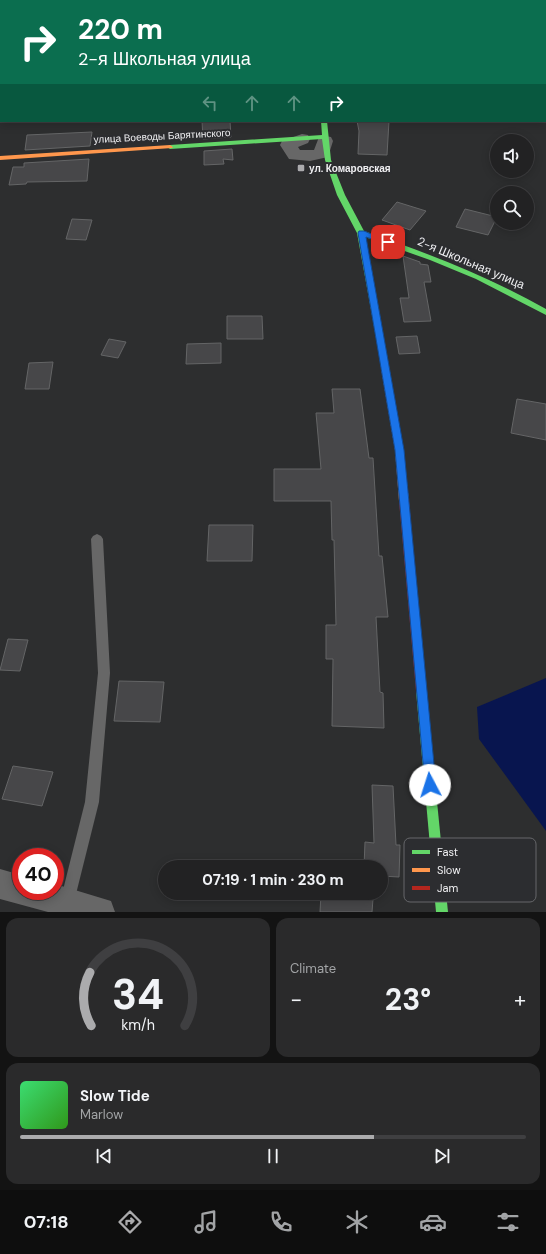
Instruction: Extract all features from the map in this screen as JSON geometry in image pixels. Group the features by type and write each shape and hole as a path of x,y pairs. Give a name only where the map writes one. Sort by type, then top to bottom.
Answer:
{"street":[{"path":"324,122 328,160 341,195 362,233 399,450 435,838"},
{"path":"302,139 288,145 295,155 310,156 322,153 325,139"},
{"name":"улица Воеводы Барятинского","path":"0,158 302,139"},
{"name":"2-я Школьная улица","path":"362,233 442,261 518,294 546,312"},
{"path":"0,884 12,887"},
{"path":"57,900 100,912"},
{"path":"441,902 442,912"}],"lane":[{"path":"67,903 92,802 104,673 98,540"}],"shaded area":[{"path":"546,678 546,831 479,739 477,707"}],"building":[{"path":"202,122 230,122 231,137 203,139"},
{"path":"357,122 389,122 387,155 358,154 359,131"},
{"path":"92,132 90,146 25,150 27,135"},
{"path":"232,149 233,160 223,159 224,164 204,165 204,151"},
{"path":"89,159 87,181 27,182 26,184 9,185 13,167 24,167 24,163"},
{"path":"397,202 426,211 410,230 382,220"},
{"path":"465,209 490,215 490,230 488,235 456,227"},
{"path":"72,219 92,220 86,240 66,239"},
{"path":"403,256 420,262 420,264 428,265 431,282 424,282 431,321 404,322 400,298 409,298"},
{"path":"227,316 262,316 263,339 227,339"},
{"path":"417,336 420,353 399,354 396,337"},
{"path":"109,339 126,342 118,358 101,355"},
{"path":"221,343 221,363 186,364 187,344"},
{"path":"53,362 49,389 25,389 29,363"},
{"path":"332,389 360,389 369,458 373,458 379,556 382,556 388,617 376,617 380,692 383,693 384,728 332,726 333,659 326,659 326,625 336,625 334,540 332,540 331,501 274,501 274,469 321,469 316,413 334,413"},
{"path":"517,399 546,404 546,440 511,433"},
{"path":"209,525 253,525 252,561 207,561"},
{"path":"8,639 28,640 20,671 0,670"},
{"path":"119,681 164,682 160,722 114,721"},
{"path":"13,766 53,772 42,806 2,799"},
{"path":"372,785 393,786 396,845 400,845 399,877 388,876 388,860 364,860 365,842 374,843"},
{"path":"321,900 373,900 372,912 320,912"}],"traffic: fast":[{"path":"324,122 328,160 341,195 361,233 385,368"},
{"path":"170,147 325,137"},
{"path":"361,233 432,258 479,277 524,299 546,312"},
{"path":"421,691 435,838"},
{"path":"441,902 442,912"}],"traffic: slow":[{"path":"0,158 170,147"},
{"path":"385,368 399,450 404,501"}],"traffic: jam":[{"path":"404,501 421,691"}],"place":[{"name":"ул. Комаровская","path":"301,168"}],"route":[{"path":"388,242 362,233 399,450 430,785"}]}
